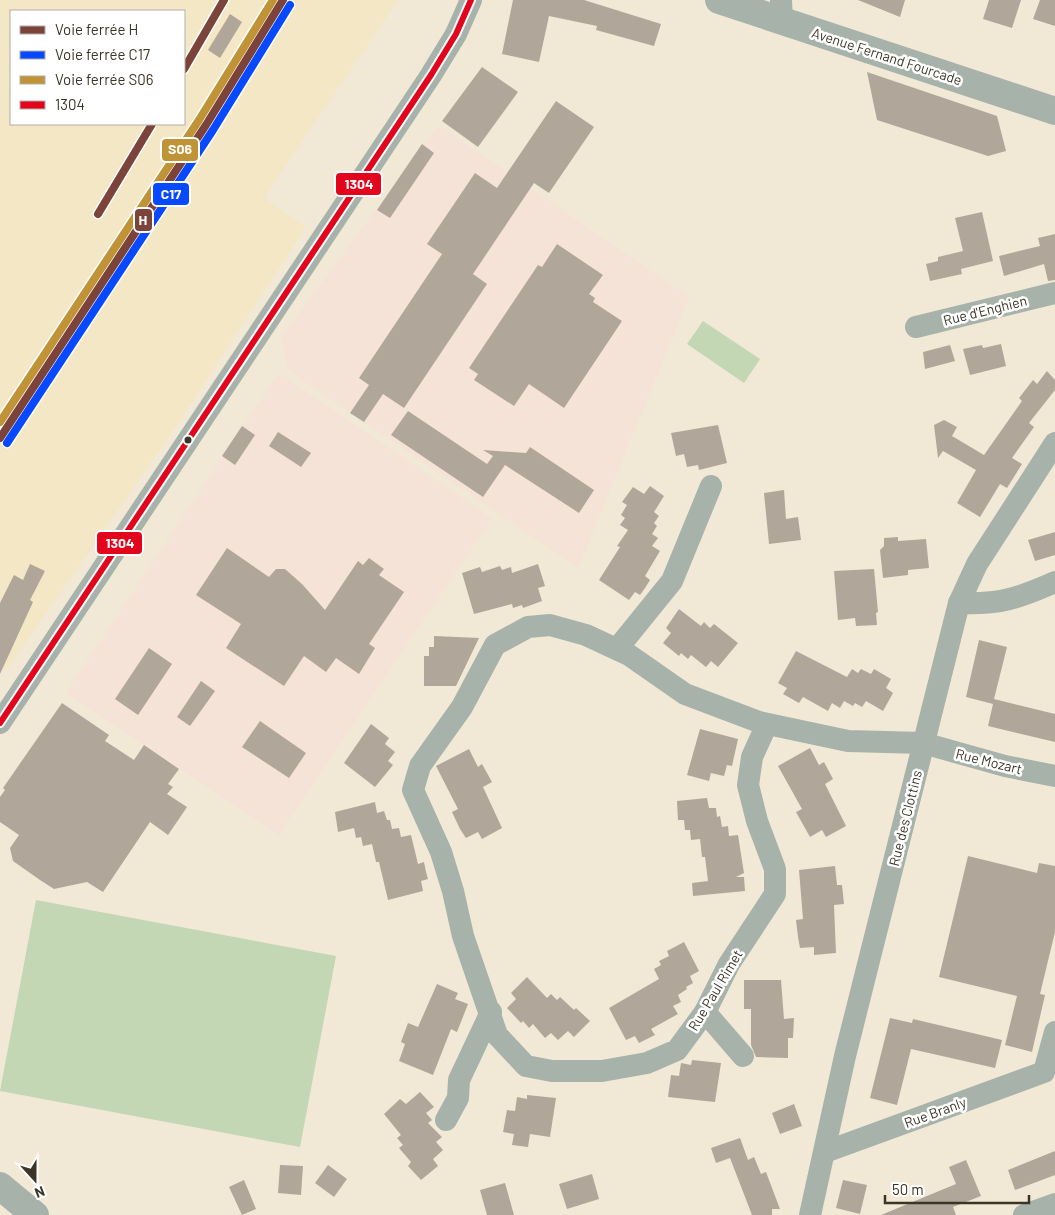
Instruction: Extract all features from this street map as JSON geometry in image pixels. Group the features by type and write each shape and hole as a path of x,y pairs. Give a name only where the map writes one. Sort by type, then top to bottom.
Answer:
{"street":[{"path":"0,723 431,75 456,34 471,0"},
{"name":"Avenue Fernand Fourcade","path":"719,0 781,11 1055,111"},
{"name":"Rue d'Enghien","path":"916,327 1055,293"},
{"name":"Rue des Clottins","path":"810,1215 846,1056 958,603 977,564 1055,443"},
{"path":"617,649 672,581 711,486"},
{"path":"958,603 986,605 998,603 1023,596 1055,582"},
{"name":"Rue Paul Rimet","path":"767,724 752,757 748,785 757,821 775,868 775,894 729,964 705,1012 677,1050 647,1063 602,1071 552,1071 526,1066 497,1034 464,936 441,852 413,790 420,766 462,707 495,645 528,628 550,625 586,635 629,655 685,694 767,724 848,740 923,744"},
{"name":"Rue Mozart","path":"923,744 1005,766 1055,776"},
{"path":"446,1120 458,1098 459,1080 491,1012"},
{"path":"705,1012 743,1056"},
{"name":"Rue Branly","path":"825,1152 1044,1072 1055,1032"},
{"path":"0,1186 35,1215"},
{"path":"1024,1215 1055,1204"}],"shaded area":[{"path":"0,0 398,0 264,198 306,227 177,425 6,671 0,669"},
{"path":"439,125 689,297 578,568 288,370 281,337"},
{"path":"279,373 492,518 279,835 66,693"}],"green space":[{"path":"703,321 760,359 744,383 687,344"},
{"path":"36,900 336,956 300,1147 0,1091"}],"building":[{"path":"513,0 584,0 661,24 654,46 596,30 597,26 549,16 539,62 502,54"},
{"path":"858,0 905,0 900,17"},
{"path":"989,0 1021,0 1012,28 983,19"},
{"path":"1040,0 1055,0 1055,26 1033,19"},
{"path":"230,14 242,22 220,58 208,50"},
{"path":"482,67 518,92 478,147 442,121"},
{"path":"867,72 997,116 1006,151 988,156 877,120"},
{"path":"556,101 594,127 549,193 534,183 473,274 487,284 404,408 383,394 364,422 350,413 369,385 359,378 442,254 427,244 475,173 497,188"},
{"path":"422,144 434,153 390,218 377,210"},
{"path":"982,212 993,261 961,269 962,274 930,281 926,264 938,261 938,257 963,251 955,218"},
{"path":"1055,234 1055,280 1048,281 1044,264 1004,276 999,256 1040,246 1038,238"},
{"path":"557,244 603,275 589,294 595,298 593,302 622,321 564,408 529,384 514,406 474,380 478,374 469,368 538,265 542,267"},
{"path":"1001,344 1006,366 970,375 963,349 982,345 983,348"},
{"path":"950,345 955,361 925,369 923,352"},
{"path":"1047,371 1055,380 1055,390 1029,423 1034,427 1012,458 1022,464 1007,488 1000,484 980,517 957,503 976,470 943,451 938,458 934,425 944,420 957,427 952,436 984,455 1022,401 1019,398 1033,380 1037,384"},
{"path":"408,411 487,464 493,456 483,450 526,453 530,447 594,490 579,513 505,465 483,497 391,435"},
{"path":"718,425 727,463 699,470 698,465 687,467 684,454 676,456 671,433"},
{"path":"242,426 255,435 235,465 222,456"},
{"path":"278,432 311,453 301,467 269,446"},
{"path":"650,486 664,496 654,512 659,516 654,523 657,526 652,534 658,538 652,546 660,551 645,576 650,580 645,588 640,595 635,592 629,600 599,580 620,547 617,546 628,530 620,525 625,518 621,515 627,505 622,502 633,487 644,494"},
{"path":"784,490 786,519 798,517 801,540 769,544 764,493"},
{"path":"1055,532 1055,555 1035,561 1028,540"},
{"path":"898,537 898,541 926,539 929,568 908,570 908,575 883,578 880,550 884,546 884,538"},
{"path":"227,548 269,577 276,569 285,569 302,584 325,610 358,561 363,565 369,558 384,569 379,575 404,592 369,644 375,648 359,674 336,658 326,672 304,656 284,686 226,648 241,624 196,595"},
{"path":"30,564 45,571 30,600 33,602 0,674 0,603 14,575 23,580"},
{"path":"538,564 545,586 538,588 542,601 523,608 522,605 513,608 512,604 474,614 462,573 480,567 482,572 500,566 502,570 511,567 512,573"},
{"path":"874,569 878,612 876,613 877,625 856,626 855,618 838,620 834,571"},
{"path":"679,609 701,626 704,622 710,628 714,624 738,643 718,667 711,661 706,667 691,655 688,659 681,653 679,656 663,643 671,633 666,628"},
{"path":"434,636 479,638 456,686 424,686 424,656 429,656 429,647 434,647"},
{"path":"979,640 1007,647 994,699 1055,714 1055,742 988,726 993,704 966,697"},
{"path":"149,648 172,664 138,715 115,699"},
{"path":"796,651 847,677 852,669 858,673 861,669 871,674 874,669 891,679 886,688 893,693 883,711 866,701 862,707 855,703 853,706 844,701 840,708 832,703 828,711 803,697 799,703 783,694 787,688 778,683"},
{"path":"201,681 215,691 190,726 177,717"},
{"path":"62,703 109,735 105,741 134,760 144,745 179,769 168,784 173,787 167,794 187,807 168,835 150,822 103,892 87,882 54,889 40,880 13,861 10,848 19,835 0,822 0,797 5,790 3,788"},
{"path":"260,721 306,753 289,778 242,747"},
{"path":"371,724 389,738 385,744 395,752 388,761 393,765 375,787 344,763"},
{"path":"700,729 738,739 732,766 727,765 724,776 711,773 709,781 687,775"},
{"path":"810,748 819,765 824,762 833,779 825,784 846,826 826,837 822,830 810,837 796,812 802,809 778,766"},
{"path":"469,749 478,767 482,764 492,782 483,787 502,828 482,839 478,832 466,838 460,829 452,812 458,809 436,766"},
{"path":"707,798 709,808 716,808 717,817 720,816 722,827 728,826 729,836 738,835 744,873 736,877 744,877 745,891 693,896 692,883 708,881 705,857 702,857 700,839 691,840 690,830 685,830 684,820 678,820 677,801"},
{"path":"375,802 377,813 384,811 387,820 390,820 392,829 399,828 401,837 411,835 418,864 424,862 428,879 421,881 423,891 388,900 379,862 376,862 372,844 363,846 361,837 356,838 354,828 338,832 335,812"},
{"path":"968,856 1037,873 1039,863 1055,866 1055,932 1040,994 1045,995 1032,1052 1005,1045 1017,996 939,977"},
{"path":"835,866 837,885 842,885 844,904 834,905 836,953 814,955 814,947 800,948 798,937 796,920 803,919 799,870"},
{"path":"684,942 699,971 690,976 693,983 678,995 681,1002 673,1006 678,1014 651,1029 655,1035 639,1043 635,1036 626,1040 609,1008 659,979 654,969 661,965 659,961 669,956 667,951"},
{"path":"527,977 547,998 551,994 557,1000 560,997 590,1021 574,1037 568,1031 558,1040 551,1033 545,1038 533,1024 529,1028 523,1021 521,1023 507,1008 516,999 511,993"},
{"path":"744,980 781,980 784,1019 794,1018 793,1038 788,1038 788,1058 756,1057 751,1045 751,1009 744,1009"},
{"path":"437,984 458,993 455,999 468,1004 457,1032 451,1029 433,1075 399,1061 405,1044 401,1042 408,1023 418,1027"},
{"path":"890,1018 912,1023 913,1019 1002,1040 995,1068 911,1049 897,1105 870,1098"},
{"path":"692,1060 721,1063 715,1102 668,1097 671,1075 679,1076 681,1063 691,1065"},
{"path":"420,1092 434,1107 426,1113 432,1120 428,1123 442,1137 436,1142 443,1150 433,1159 438,1166 421,1180 408,1166 411,1162 399,1148 403,1145 397,1138 401,1135 384,1114 400,1099 406,1104"},
{"path":"527,1095 556,1098 550,1137 530,1134 528,1147 512,1145 514,1134 503,1132 507,1110 515,1111 517,1097 527,1099"},
{"path":"794,1104 802,1126 780,1134 772,1113"},
{"path":"740,1138 748,1160 754,1157 761,1174 766,1172 780,1209 772,1209 772,1215 752,1215 730,1158 716,1163 711,1148"},
{"path":"1055,1151 1055,1175 1015,1190 1008,1170"},
{"path":"966,1160 981,1196 953,1207 956,1215 881,1215 956,1184 949,1167"},
{"path":"280,1165 303,1166 301,1195 278,1193"},
{"path":"328,1165 347,1179 334,1197 315,1183"},
{"path":"592,1174 599,1199 567,1209 559,1184"},
{"path":"244,1180 256,1209 242,1215 229,1187"},
{"path":"843,1180 867,1185 860,1214 836,1208"},
{"path":"505,1183 514,1215 487,1215 480,1190"}],"rail line":[{"name":"H","path":"185,67 224,0"},
{"name":"S06","path":"0,422 199,120 273,0"},
{"name":"H","path":"0,438 206,125 283,0"},
{"name":"C17","path":"7,443 213,130 290,5"},
{"name":"H","path":"98,214 151,125"}],"transit line":[{"name":"1304","path":"0,723 431,75 456,34 471,0"}]}
